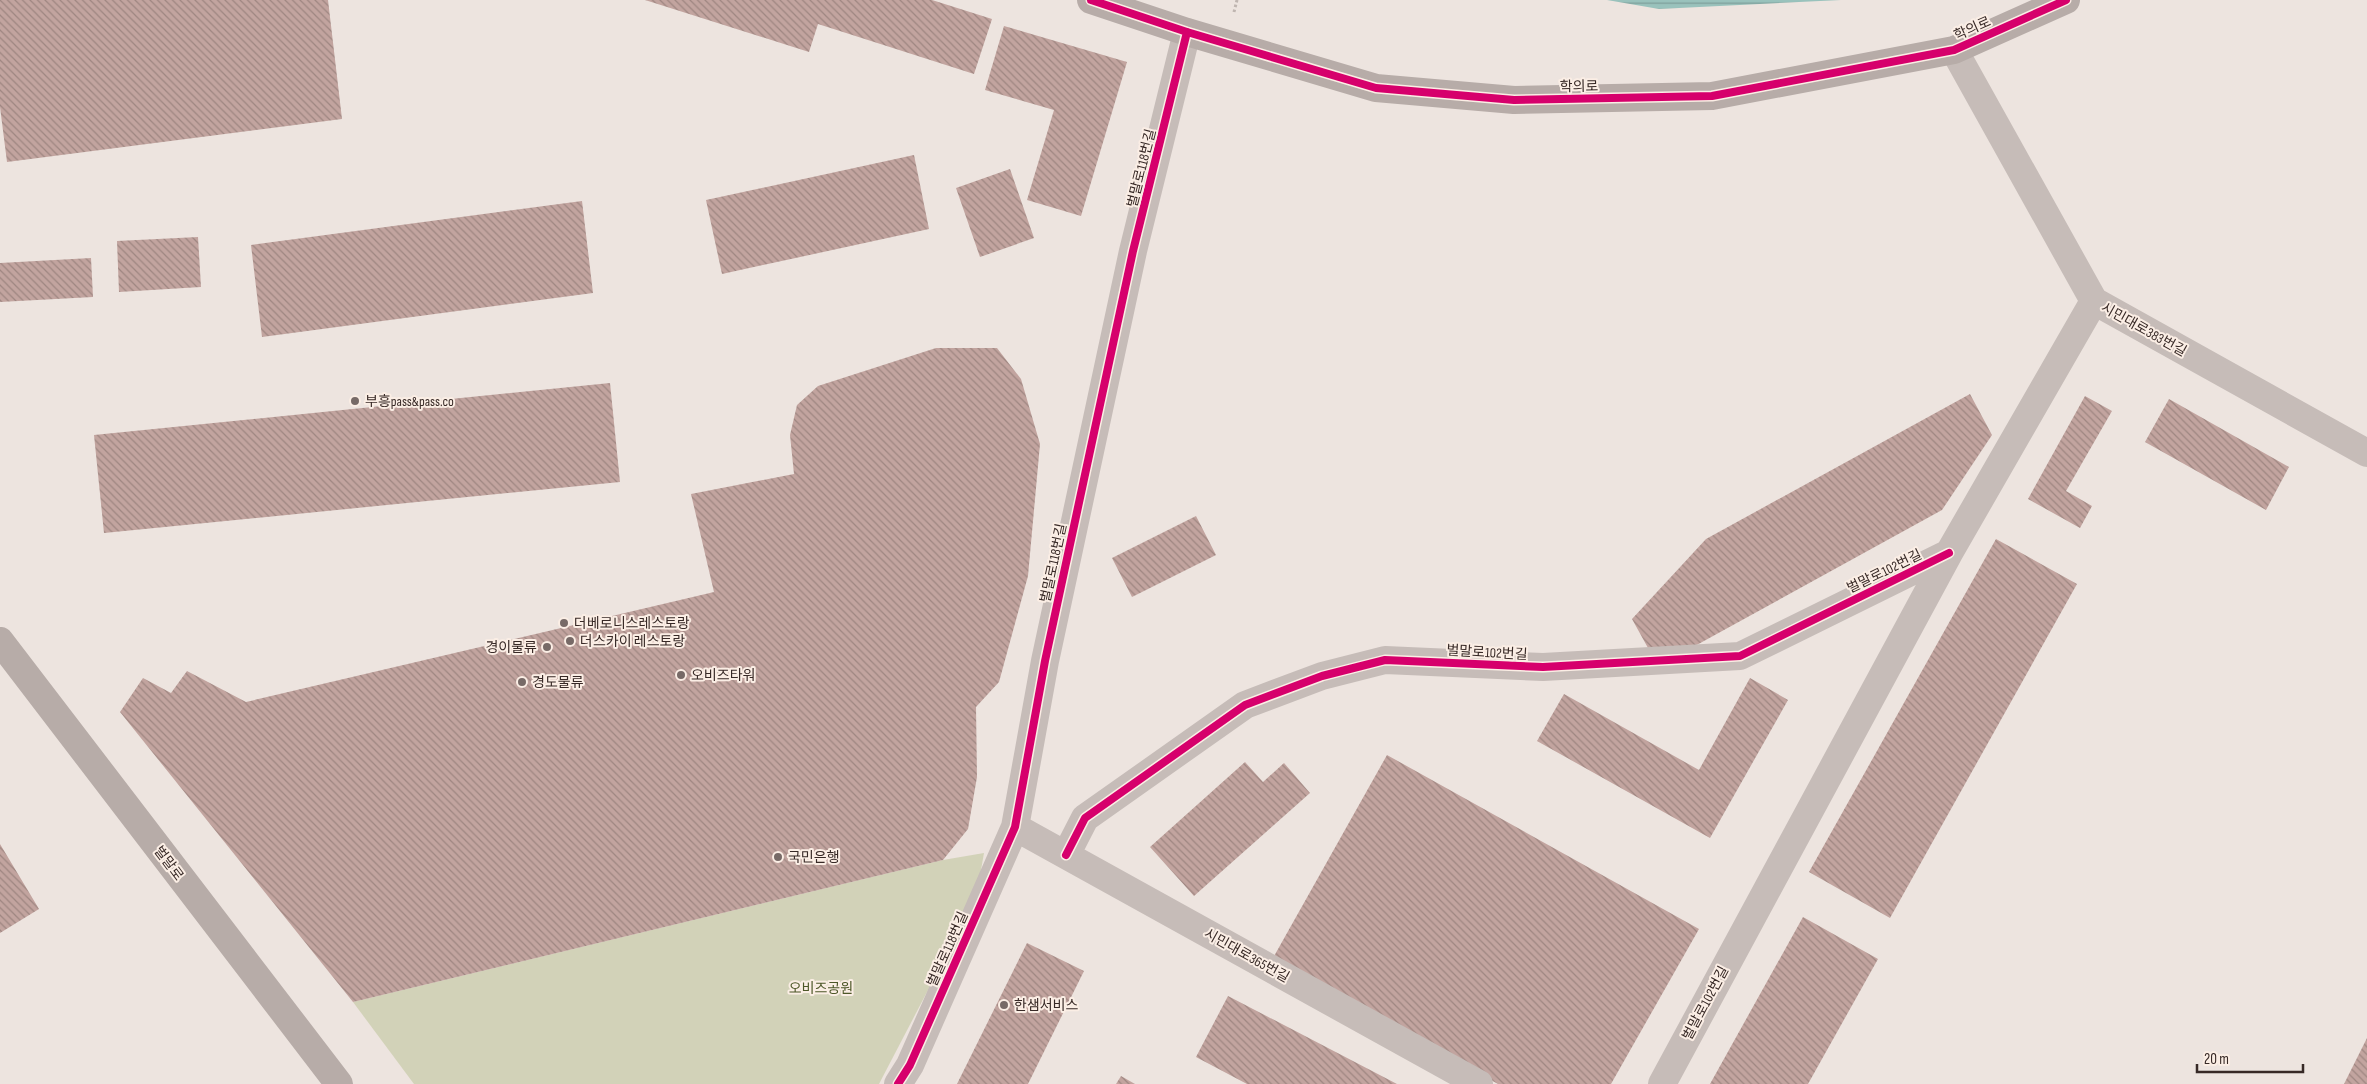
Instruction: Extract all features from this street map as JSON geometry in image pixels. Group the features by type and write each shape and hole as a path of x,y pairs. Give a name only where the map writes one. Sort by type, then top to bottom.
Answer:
{"street":[{"name":"학의로","path":"1090,0 1187,32 1376,88 1514,100 1712,96 1954,50 2066,0"},
{"name":"벌말로118번길","path":"898,1084 910,1065 1015,827 1045,661 1133,251 1187,32"},
{"name":"시민대로383번길","path":"1954,50 2094,301 2367,453"},
{"name":"벌말로102번길","path":"1662,1084 1949,553 2094,301"},
{"name":"벌말로102번길","path":"1066,855 1085,818 1245,705 1322,676 1386,660 1543,667 1740,656 1949,553"},
{"name":"벌말로","path":"0,641 339,1084"},
{"name":"시민대로365번길","path":"1015,827 1479,1084"}],"green space":[{"name":"오비즈공원","path":"984,853 976,898 879,1084 414,1084 353,1002 943,860"}],"water":[{"path":"1607,0 1841,0 1659,9"}],"building":[{"path":"0,0 328,0 342,119 7,162 0,107"},
{"path":"645,0 932,0 992,19 974,74 818,24 809,52"},
{"path":"1004,26 1127,62 1081,216 1027,200 1054,110 985,90"},
{"path":"914,155 929,229 722,274 706,200"},
{"path":"1010,169 1034,238 980,257 956,188"},
{"path":"582,201 593,293 262,337 251,245"},
{"path":"198,237 201,287 119,292 117,241"},
{"path":"91,258 93,297 0,302 0,263"},
{"name":"오비즈타워","path":"936,348 997,348 1021,379 1040,444 1028,576 999,682 976,707 977,777 968,829 943,860 353,1002 120,712 143,678 171,693 187,671 246,702 714,592 691,494 794,474 790,435 797,405 818,386"},
{"path":"610,383 620,482 104,533 94,435"},
{"path":"1970,394 1992,435 1942,510 1673,658 1653,657 1632,619 1706,539"},
{"path":"2085,396 2112,411 2066,491 2092,506 2080,528 2028,499"},
{"path":"2169,399 2289,467 2266,510 2145,442"},
{"path":"1196,516 1216,555 1132,597 1112,558"},
{"path":"1996,539 2077,584 1890,918 1809,872"},
{"path":"1750,678 1788,700 1710,838 1537,741 1564,694 1699,770"},
{"path":"1387,755 1699,929 1611,1084 1498,1084 1273,958"},
{"path":"1245,762 1263,782 1284,763 1310,793 1194,896 1150,847"},
{"path":"0,844 39,909 0,933"},
{"path":"1803,917 1878,959 1808,1084 1710,1084"},
{"path":"1027,943 1084,971 1028,1084 957,1084"},
{"path":"1228,996 1397,1084 1247,1084 1196,1057"},
{"path":"2367,1038 2367,1084 2344,1084"},
{"path":"1121,1076 1135,1084 1116,1084"}],"cycle path":[{"path":"1091,0 1187,32 1376,88 1514,100 1712,96 1954,50 2066,0"},
{"path":"898,1084 910,1065 1015,827 1045,661 1133,251 1187,32"},
{"path":"1066,855 1085,818 1245,705 1322,676 1385,660 1543,667 1740,656 1949,553"}],"place":[{"name":"부흥pass&pass.co","path":"355,401"},
{"name":"더베로니스레스토랑","path":"564,623"},
{"name":"더스카이 레스토랑","path":"570,641"},
{"name":"경이물류","path":"547,647"},
{"name":"오비즈타워","path":"681,675"},
{"name":"경도물류","path":"522,682"},
{"name":"국민은행","path":"778,857"},
{"name":"한샘서비스","path":"1004,1005"}]}
